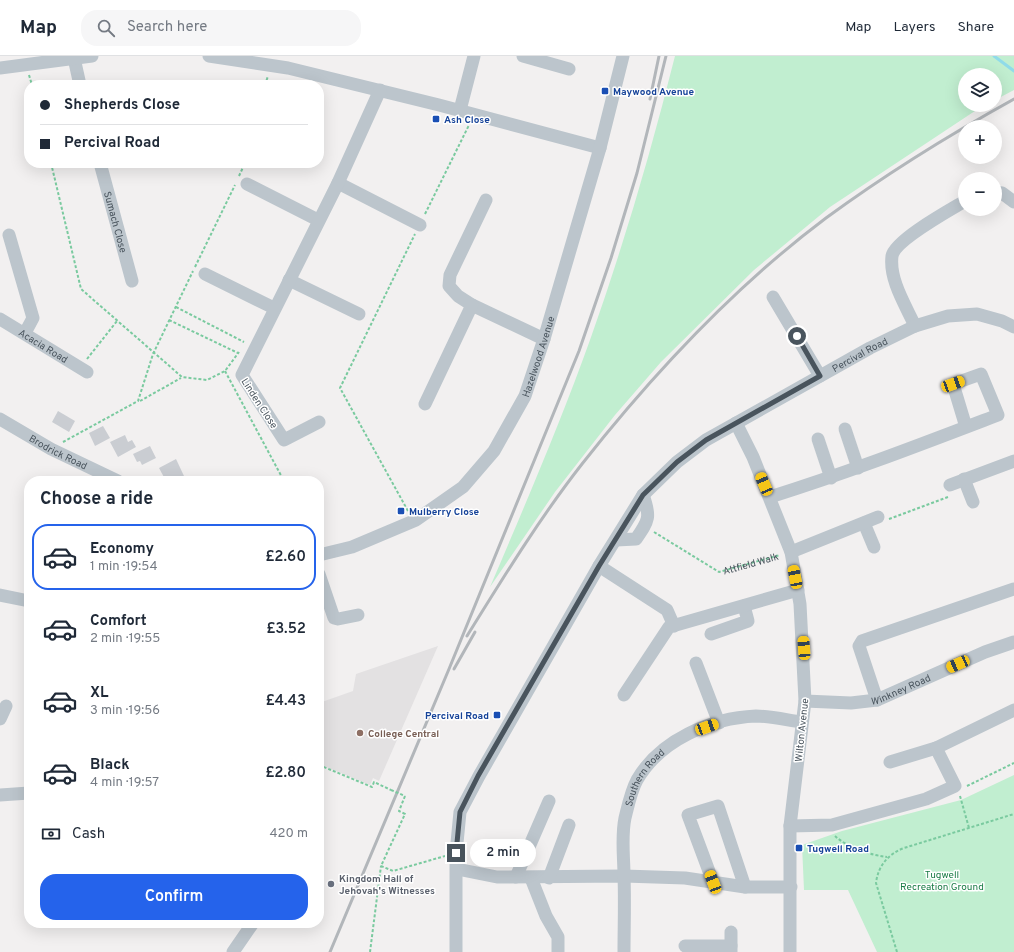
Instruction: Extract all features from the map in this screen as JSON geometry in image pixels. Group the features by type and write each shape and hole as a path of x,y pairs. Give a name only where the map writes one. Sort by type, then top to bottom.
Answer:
{"street":[{"path":"0,68 92,56"},
{"path":"209,56 288,62 380,90 600,148"},
{"path":"460,110 474,56"},
{"path":"523,56 570,69"},
{"name":"Hazelwood Avenue","path":"324,554 352,547 413,521 463,487 494,451 525,396 544,339 616,91 623,56"},
{"path":"74,58 79,80"},
{"name":"Linden Close","path":"319,422 284,440 242,375 318,220 338,183 380,90"},
{"name":"Sumach Close","path":"101,168 132,281"},
{"path":"240,182 318,220"},
{"path":"338,183 420,224"},
{"path":"1002,192 1014,202"},
{"path":"486,200 450,275 449,286 458,296 472,305 544,339"},
{"path":"915,326 896,283 892,267 892,255 900,243 958,206"},
{"path":"10,235 33,318 25,334"},
{"path":"205,274 274,308"},
{"path":"289,280 359,314"},
{"path":"773,297 820,376"},
{"path":"425,404 472,305"},
{"name":"Percival Road","path":"456,952 456,853 460,812 478,776 599,566 643,495 677,462 706,440 870,348 915,326 948,316 977,314 1002,321 1014,327"},
{"name":"Acacia Road","path":"0,319 84,370"},
{"name":"Brodrick Road","path":"0,419 51,449 108,476"},
{"name":"Wilton Avenue","path":"736,424 770,497 790,552 798,590 804,648 805,701 801,722 790,826 790,952"},
{"path":"770,497 831,478 966,427"},
{"path":"845,429 858,468"},
{"path":"818,439 831,478"},
{"path":"950,485 1014,461"},
{"path":"964,480 973,502"},
{"path":"616,540 636,539 644,526 649,513 643,495"},
{"name":"Attfield Walk","path":"790,552 878,517"},
{"path":"864,523 874,547"},
{"path":"599,566 667,610 674,626"},
{"path":"324,589 334,618 338,619 358,615"},
{"path":"877,700 859,646 862,641 1014,589"},
{"path":"624,695 669,627 798,590"},
{"path":"0,595 24,600"},
{"path":"711,634 748,621 744,606"},
{"name":"Winkney Road","path":"805,701 851,703 877,700 985,652 1014,642"},
{"path":"696,663 719,723"},
{"path":"0,719 6,706"},
{"path":"890,762 936,748 1014,710"},
{"name":"Southern Road","path":"624,952 623,842 625,819 636,781 653,758 695,731 737,718 758,716 801,722"},
{"path":"790,826 832,824 926,799 956,788 936,748"},
{"path":"0,795 24,793"},
{"path":"516,877 548,801"},
{"path":"713,882 688,815 718,806 746,888"},
{"path":"549,878 569,825"},
{"path":"457,869 497,877 549,878 624,876 685,878 746,888 791,887"},
{"path":"531,878 546,916 558,937 558,952"},
{"path":"233,952 250,928"},
{"path":"686,946 731,949 731,932"}],"path":[{"path":"413,521 340,388 475,114"},
{"path":"52,168 81,288 153,354 182,377 207,380 224,371 239,354 244,342 176,307"},
{"path":"138,401 153,354 240,182 244,168"},
{"path":"169,320 239,354"},
{"path":"84,370 116,321"},
{"path":"224,371 281,476"},
{"path":"51,449 182,377"},
{"path":"878,517 886,520 952,496 950,485"},
{"name":"Attfield Walk","path":"644,526 719,572 790,552"},
{"path":"969,828 956,788 976,783 1014,763"},
{"path":"324,767 372,788 374,782 405,796 399,812 404,814 381,866 370,952"},
{"path":"832,824 835,837 842,842 876,856 887,857 904,848 1014,814"},
{"path":"381,866 392,870 456,853"},
{"path":"887,857 877,876 876,882 897,952"}],"shaded area":[{"name":"College Central","path":"438,646 379,781 373,778 370,785 324,766 324,701 353,691 356,674"}],"green space":[{"path":"675,56 1014,56 1014,90 1002,96 1002,68 958,68 958,112 973,112 961,120 958,120 958,122 830,207 754,270 661,362 615,415 555,492 490,587 579,371 614,270 656,128"},
{"name":"Tugwell Recreation Ground","path":"1014,775 1014,952 877,952 848,890 804,890 802,845 842,831 961,800"}],"building":[{"path":"58,411 75,421 69,432 52,422"},
{"path":"103,426 110,438 95,446 89,433"},
{"path":"125,435 128,442 132,440 136,447 118,457 110,442"},
{"path":"150,446 156,458 142,465 140,461 137,462 133,454"},
{"path":"176,459 184,476 163,476 159,468"}],"waterway":[{"path":"994,56 1014,71"}],"railway":[{"path":"650,99 659,56"},
{"path":"330,952 449,669 579,351 611,258 637,173 666,56"},
{"path":"467,636 536,527 582,464 637,397 727,302 759,273 826,218 918,156 1014,99"},
{"path":"454,669 475,632"}],"place":[{"name":"Maywood Avenue","path":"605,91"},
{"name":"Ash Close","path":"436,119"},
{"name":"Mulberry Close","path":"401,511"},
{"name":"Percival Road","path":"497,715"},
{"name":"College Central","path":"360,733"},
{"name":"Tugwell Road","path":"799,848"},
{"name":"Kingdom Hall of Jehovah's Witnesses","path":"331,884"}],"route":[{"path":"456,853 460,812 478,776 599,566 643,495 677,462 706,440 820,376 797,336"}]}
